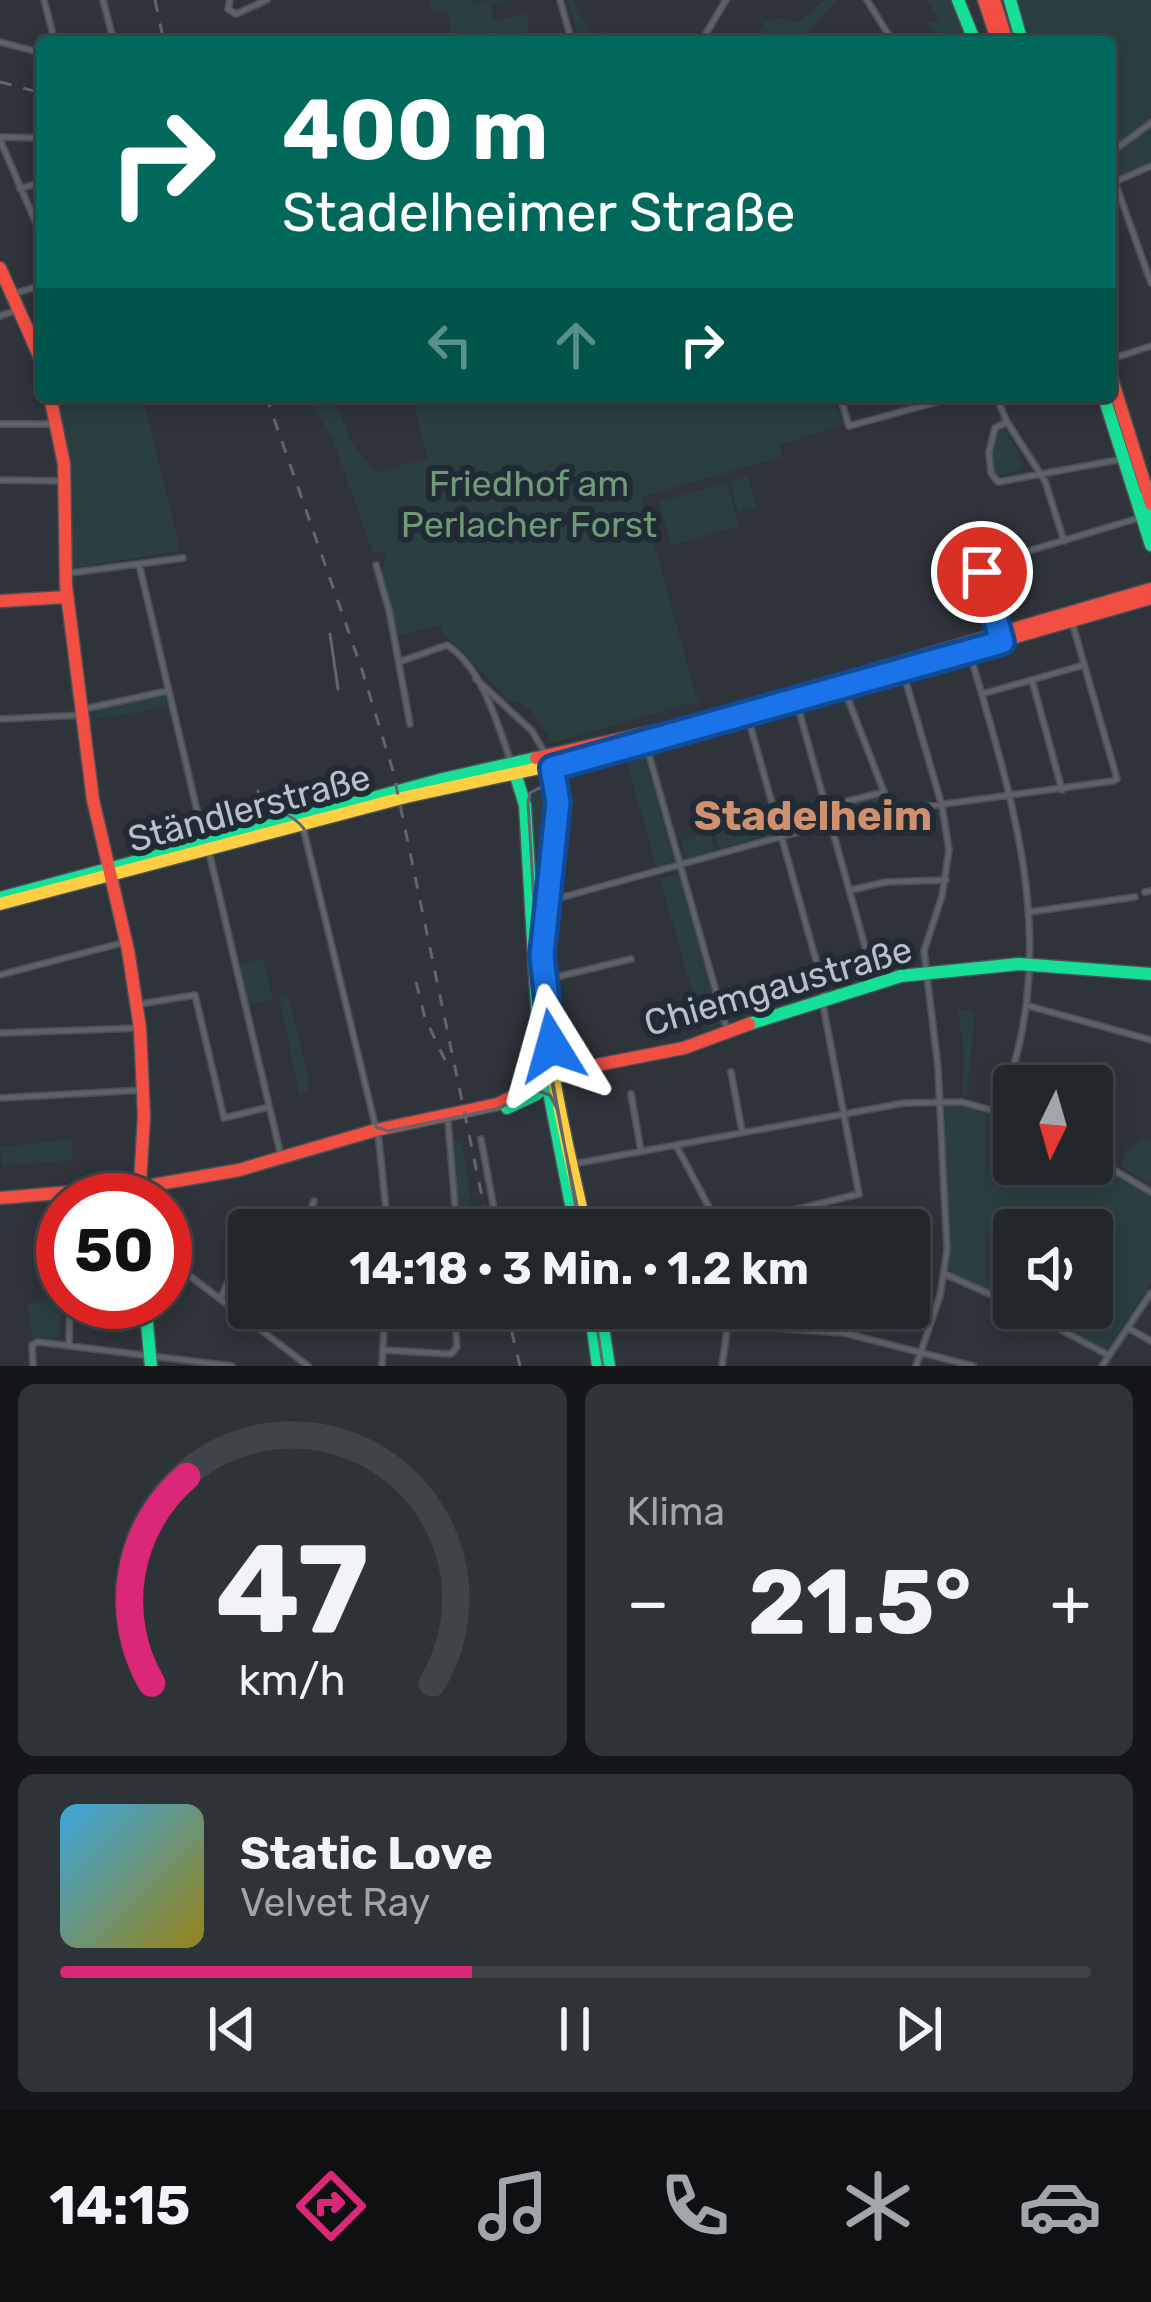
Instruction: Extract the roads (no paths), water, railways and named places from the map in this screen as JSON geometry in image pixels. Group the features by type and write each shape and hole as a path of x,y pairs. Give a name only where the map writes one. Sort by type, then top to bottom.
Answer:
{"main road":[{"path":"958,0 973,36"},
{"path":"984,0 1000,36"},
{"path":"994,0 1002,36"},
{"path":"1010,0 1020,36"},
{"path":"0,268 36,337"},
{"path":"1116,377 1151,485"},
{"path":"1116,392 1151,504"},
{"path":"51,402 64,481 67,597 92,793 127,942 140,1028 144,1090 140,1173"},
{"path":"1107,402 1149,535"},
{"path":"1107,402 1149,535"},
{"path":"1136,594 1151,575"},
{"path":"696,725 1151,593"},
{"path":"696,725 1072,622 1151,593"},
{"path":"0,601 67,597"},
{"name":"Ständlerstraße","path":"0,901 696,725"},
{"path":"550,763 558,796 545,902 543,980 573,1209"},
{"path":"514,770 525,805 531,946 582,1209"},
{"name":"Chiemgaustraße","path":"192,1181 498,1105 555,1078 677,1050 875,982 927,972 1030,964 1151,974"},
{"name":"Chiemgaustraße","path":"372,1134 508,1108 555,1078"},
{"name":"Chiemgaustraße","path":"0,1198 36,1197"},
{"path":"147,1329 150,1360"},
{"path":"593,1329 598,1366"},
{"path":"603,1329 609,1366"}],"street":[{"path":"44,0 53,36"},
{"path":"103,0 112,36"},
{"path":"230,0 232,13 263,1"},
{"path":"244,9 244,0 263,1"},
{"path":"560,0 570,36"},
{"path":"705,36 726,0"},
{"path":"867,0 888,36"},
{"path":"0,43 36,52"},
{"path":"1116,149 1151,123"},
{"path":"36,138 0,139 36,224"},
{"path":"1116,182 1151,166"},
{"path":"20,189 36,184"},
{"path":"1116,191 1151,283"},
{"path":"13,294 36,287"},
{"path":"0,316 21,309"},
{"path":"1116,356 1151,346"},
{"path":"843,402 849,426 923,402"},
{"path":"999,402 1041,475 1064,541"},
{"path":"1007,422 992,434 988,458 993,479 1001,482 1123,459"},
{"path":"0,424 56,424"},
{"path":"0,480 64,481"},
{"path":"1001,638 983,566 1064,541 1149,535"},
{"path":"65,573 183,557"},
{"path":"139,564 282,1159"},
{"path":"376,565 410,724"},
{"path":"545,902 830,821 1010,798 1117,778 1072,622"},
{"path":"399,662 447,646 532,731 550,763"},
{"path":"969,651 1010,798 1029,912 1029,1005 1016,1065"},
{"path":"982,694 1084,665"},
{"path":"902,667 948,836 946,880 925,943 940,1101 945,1274 916,1366"},
{"path":"476,679 514,770"},
{"path":"1032,680 1062,790"},
{"path":"843,686 884,792 887,812"},
{"path":"0,719 85,712 169,691"},
{"path":"796,700 875,982"},
{"path":"747,714 823,985 859,1194 802,1209"},
{"path":"645,739 728,1033"},
{"path":"778,819 884,792"},
{"path":"301,822 385,1209"},
{"path":"850,890 886,882 946,880"},
{"path":"1029,912 1135,897"},
{"path":"0,975 127,942"},
{"path":"543,980 632,959"},
{"path":"137,1004 195,995 224,1118 269,1107"},
{"path":"1029,1005 1151,1040"},
{"path":"0,1033 140,1028"},
{"path":"731,1072 742,1132"},
{"path":"0,1098 144,1090"},
{"path":"631,1094 641,1151"},
{"path":"573,1164 940,1101 993,1109"},
{"path":"448,1120 455,1209"},
{"path":"481,1138 494,1209"},
{"path":"676,1145 710,1209"},
{"path":"1113,1169 1151,1192"},
{"path":"311,1209 314,1201"},
{"path":"945,1274 993,1295"},
{"path":"192,1276 228,1303"},
{"path":"221,1297 228,1282"},
{"path":"1102,1366 1151,1293"},
{"path":"1128,1328 1151,1342"},
{"path":"69,1329 69,1344"},
{"path":"262,1329 308,1366"},
{"path":"382,1366 384,1329"},
{"path":"383,1350 452,1354 457,1347 456,1329"},
{"path":"722,1366 730,1329"},
{"path":"801,1329 922,1350 973,1366"},
{"path":"1060,1329 1108,1355"},
{"path":"33,1366 33,1343 232,1366"}],"tram line":[{"path":"330,634 338,689"},
{"path":"539,788 553,800 537,954 528,802 530,793 539,788"},
{"path":"258,791 304,829 376,1127 388,1131 496,1109 538,1091 550,1095 556,1107"},
{"path":"537,954 540,1001"},
{"path":"537,954 540,1001"},
{"path":"540,1001 545,1036"},
{"path":"540,1001 545,1036"},
{"path":"545,1036 564,1142"},
{"path":"545,1036 564,1142"},
{"path":"564,1142 576,1209"},
{"path":"564,1142 578,1209"},
{"path":"597,1329 603,1366"}],"railway":[{"path":"155,0 163,36"},
{"path":"0,82 36,91"},
{"path":"268,402 393,771 485,1209"},
{"path":"416,982 425,1018 445,1060"},
{"path":"511,1329 520,1366"}],"district":[{"name":"Stadelheim","path":"813,816"}],"park label":[{"name":"Friedhof am Perlacher Forst","path":"529,504"}]}
